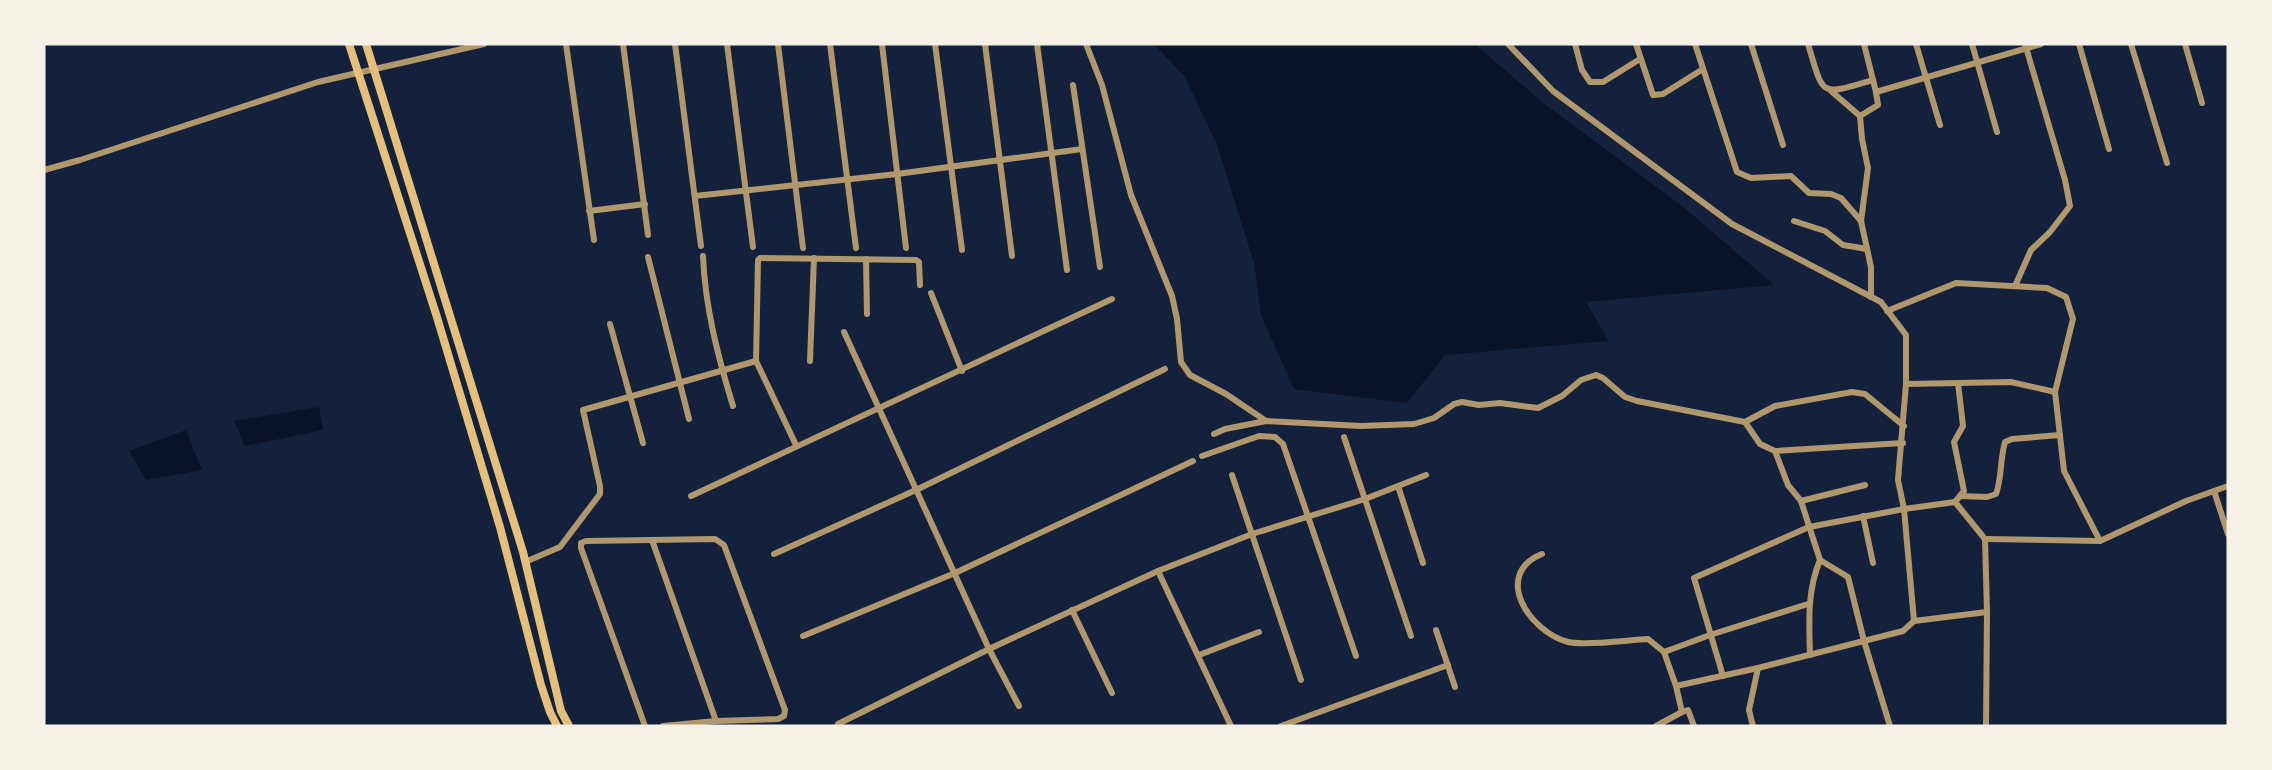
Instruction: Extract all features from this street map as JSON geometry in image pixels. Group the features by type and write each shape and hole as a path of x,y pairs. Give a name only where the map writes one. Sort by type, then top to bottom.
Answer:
{"main road":[{"path":"349,44 436,314 500,527 541,685 557,726"},
{"path":"366,44 525,562 561,711 569,726"}],"street":[{"path":"44,170 318,82 484,44"},
{"path":"566,44 594,240"},
{"path":"624,44 648,235"},
{"path":"675,44 701,246"},
{"path":"727,44 753,247"},
{"path":"778,44 803,247"},
{"path":"830,44 856,248"},
{"path":"881,44 906,248"},
{"path":"934,44 962,250"},
{"path":"985,44 1012,256"},
{"path":"1037,44 1067,270"},
{"path":"1086,44 1102,85 1131,195 1172,296 1181,362 1190,375 1226,394 1266,421"},
{"path":"1508,44 1553,91 1732,224 1881,302 1906,335 1904,426 1898,480 1904,509 1914,621"},
{"path":"1575,44 1582,70 1590,82 1603,82 1640,59"},
{"path":"1636,44 1653,95 1664,94 1703,69"},
{"path":"1695,44 1737,173 1751,178 1791,176 1809,193 1831,194 1841,198 1861,221"},
{"path":"1751,44 1783,145"},
{"path":"1808,44 1822,85 1860,116 1868,168 1861,221 1872,282 1871,297"},
{"path":"1860,116 1878,105 1864,44"},
{"path":"1916,44 1940,125"},
{"path":"1972,44 1997,132"},
{"path":"1876,92 2026,46 2041,44"},
{"path":"2079,44 2109,149"},
{"path":"2131,44 2167,163"},
{"path":"2185,44 2202,103"},
{"path":"2015,286 2031,250 2050,232 2070,206 2026,46"},
{"path":"1832,91 1873,80"},
{"path":"1073,85 1100,267"},
{"path":"695,196 897,174 1082,149"},
{"path":"589,211 645,204"},
{"path":"1794,221 1825,230 1843,245 1867,249"},
{"path":"703,256 705,291 722,370 733,406"},
{"path":"648,257 689,419"},
{"path":"796,445 755,361 758,260 762,257 916,260 919,262 920,285"},
{"path":"810,360 814,258"},
{"path":"866,259 867,314"},
{"path":"1887,311 1955,283 2047,288 2066,297 2073,318 2055,392 2064,471 2100,541"},
{"path":"931,293 962,370"},
{"path":"691,496 1112,299"},
{"path":"610,324 643,443"},
{"path":"844,332 989,649 1019,706"},
{"path":"525,562 560,547 600,494 583,410 755,361"},
{"path":"774,554 916,490 1165,369"},
{"path":"1214,433 1266,421 1361,426 1414,424 1434,418 1454,404 1462,402 1538,408 1562,396 1581,380 1596,375 1625,397 1637,401 1745,422 1775,406 1852,392 1865,394 1904,426"},
{"path":"1906,384 2011,382 2055,392"},
{"path":"1958,383 1963,426 1954,442 1964,491 1958,499"},
{"path":"1745,422 1760,444 1775,451 1903,443"},
{"path":"1723,676 1694,578 1809,527 1996,494 1999,488 2000,458 2005,442 2060,435"},
{"path":"1202,456 1259,436 1275,437 1283,444 1356,656"},
{"path":"1344,437 1411,636"},
{"path":"1775,451 1788,485 1801,501 1821,560 1848,577 1890,726"},
{"path":"803,636 955,573 1193,461"},
{"path":"1232,475 1301,680"},
{"path":"839,726 838,724 989,649 1158,571 1252,534 1365,499 1426,475"},
{"path":"1801,501 1865,485"},
{"path":"1398,486 1423,563"},
{"path":"1984,539 2100,541 2186,501 2228,486"},
{"path":"2214,491 2228,534"},
{"path":"1958,499 1984,539 1987,612 1986,726"},
{"path":"1863,516 1872,564"},
{"path":"645,726 581,548 581,543 586,541 715,539 723,545 785,709 784,716 778,719 663,726"},
{"path":"652,540 716,721"},
{"path":"1542,554 1529,560 1518,576 1518,592 1526,614 1545,631 1568,642 1648,639 1664,652 1682,712"},
{"path":"1810,655 1808,604 1814,576 1821,560"},
{"path":"1158,571 1231,726"},
{"path":"1664,652 1808,604"},
{"path":"1072,610 1112,693"},
{"path":"1676,686 1903,631 1914,621 1987,612"},
{"path":"1436,630 1455,687"},
{"path":"1199,655 1259,632"},
{"path":"1281,726 1448,665"},
{"path":"1754,726 1749,710 1758,668"},
{"path":"1656,726 1688,710 1694,726"}],"water":[{"path":"1154,44 1475,44 1543,103 1681,205 1774,285 1586,302 1609,341 1445,355 1407,403 1294,389 1261,315 1254,263 1217,145 1185,77"},
{"path":"319,407 323,430 245,446 234,421"},
{"path":"186,430 202,470 146,480 129,451"}]}
